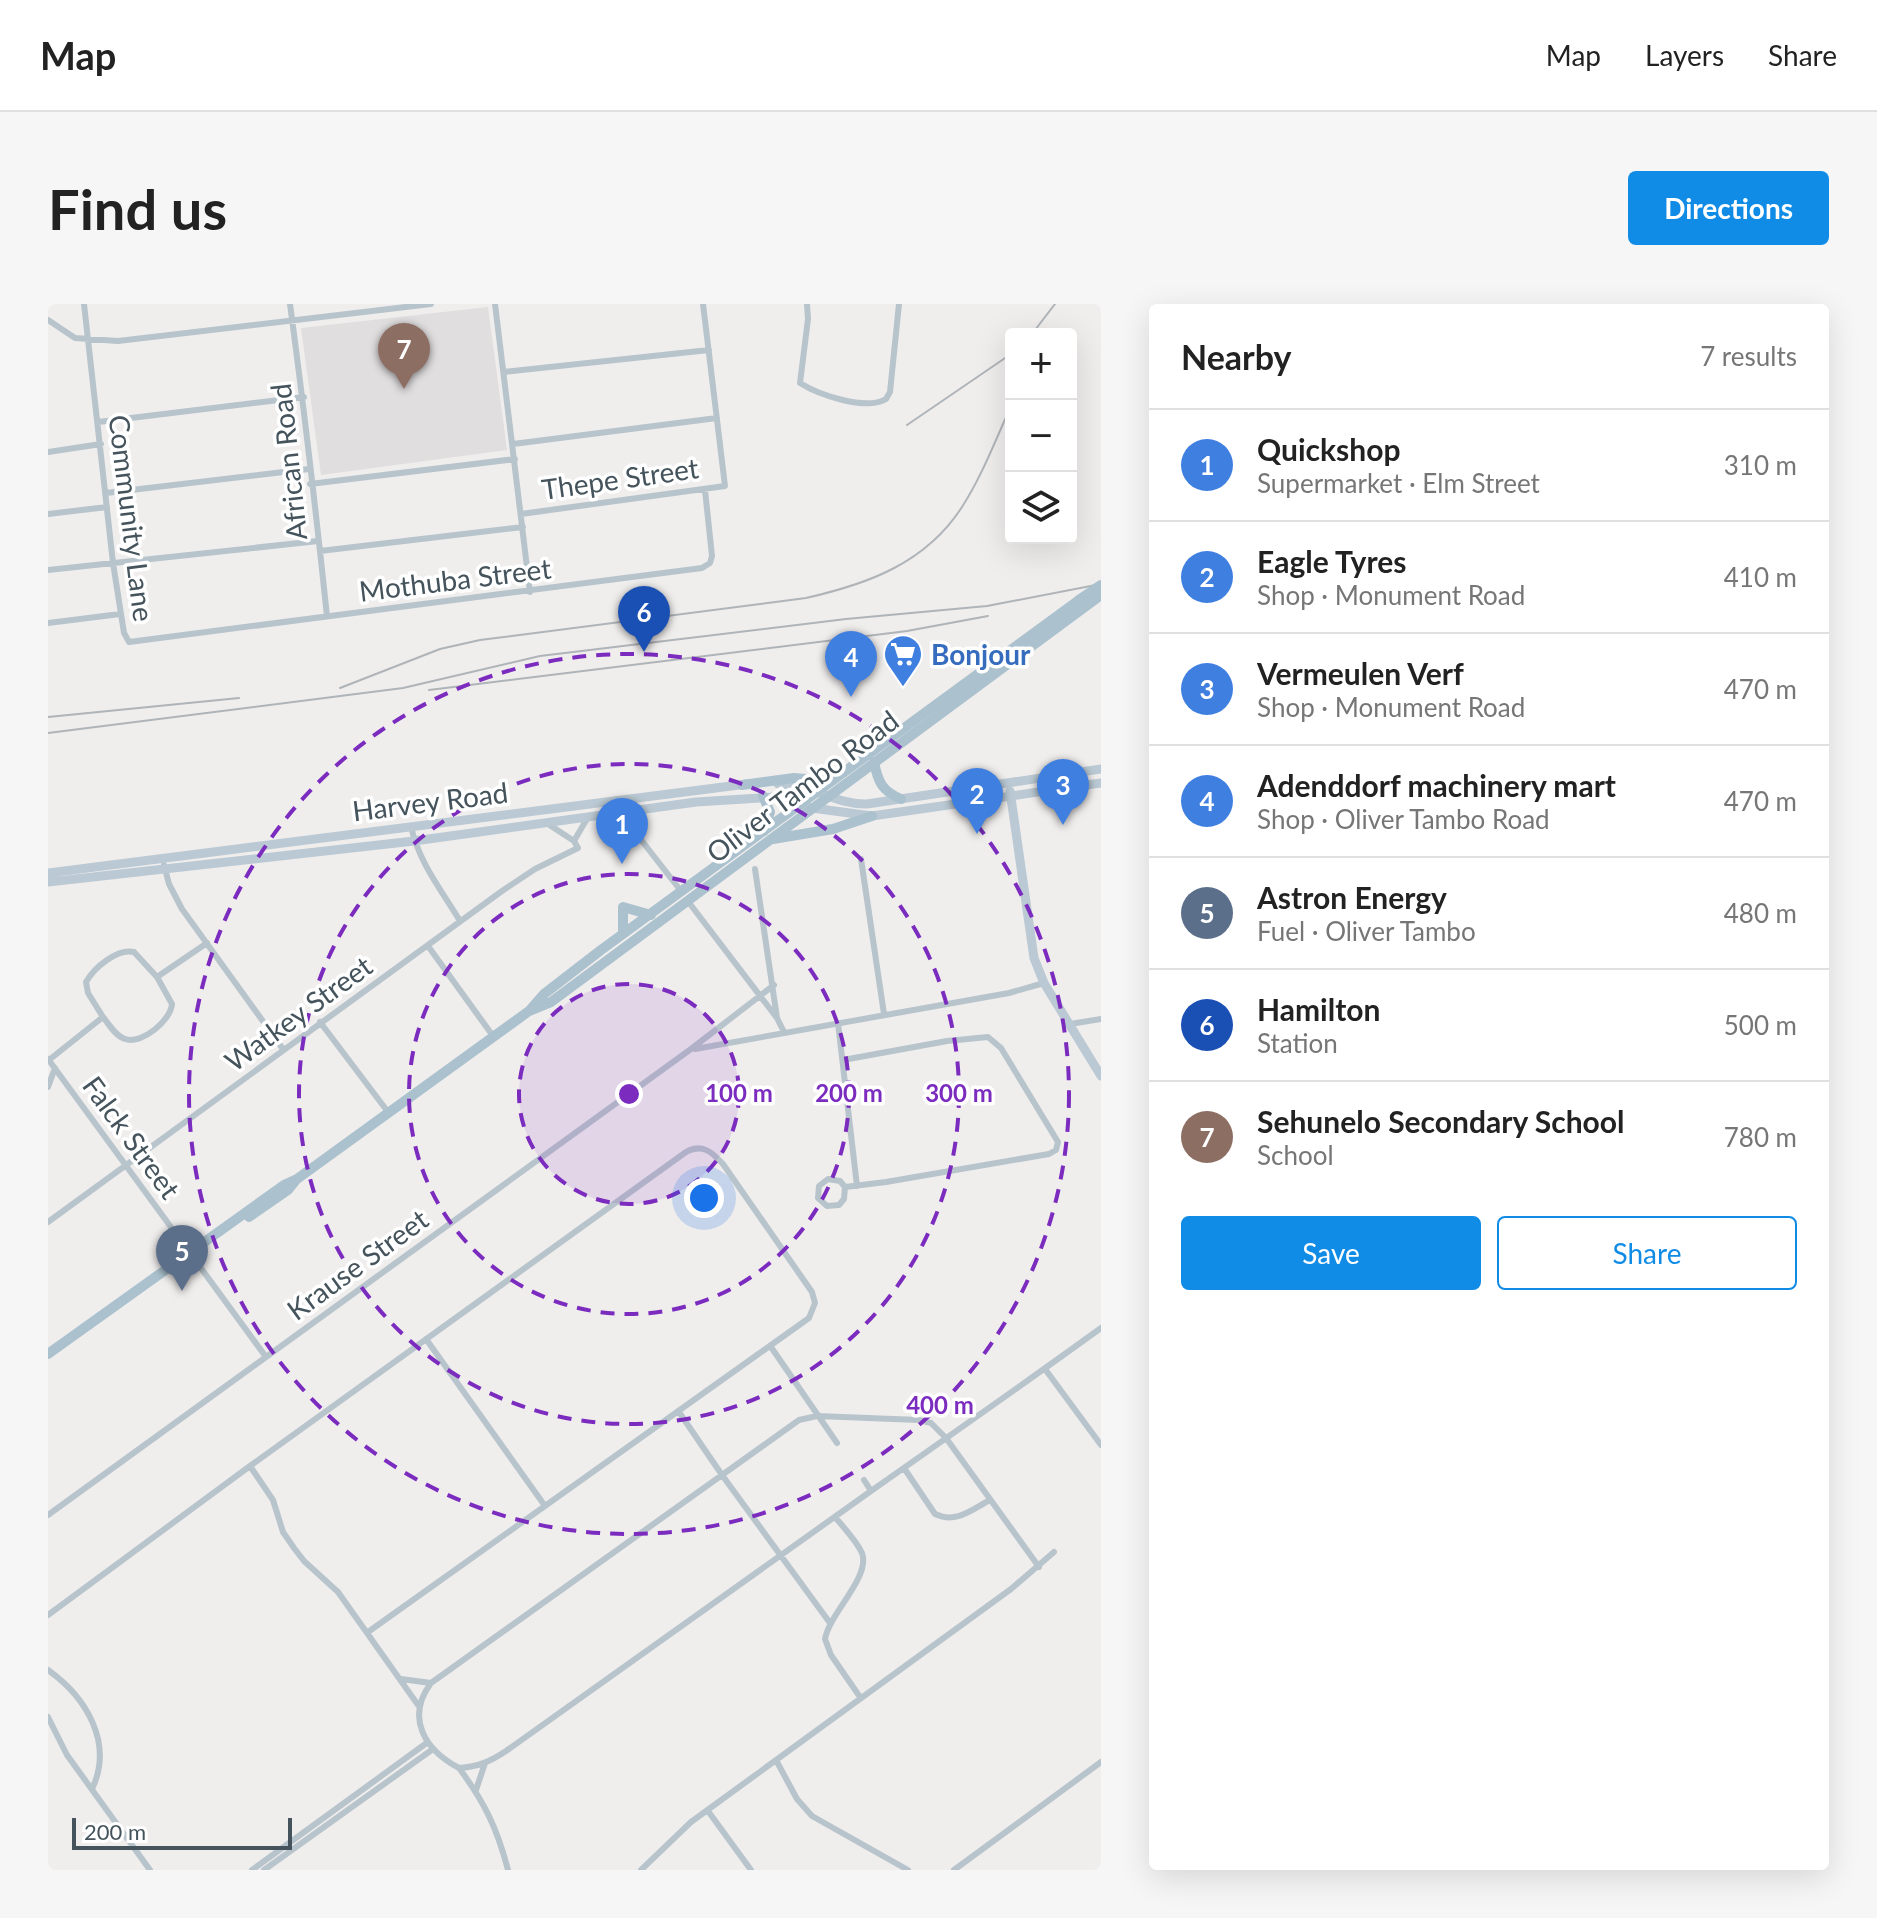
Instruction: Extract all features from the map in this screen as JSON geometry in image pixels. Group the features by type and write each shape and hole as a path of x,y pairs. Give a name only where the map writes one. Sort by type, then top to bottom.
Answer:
{"main road":[{"name":"Oliver Tambo Road","path":"191,1255 493,1036 529,1011 551,1002 807,806 828,797 1101,585"},
{"name":"Oliver Tambo Road","path":"807,806 816,792 831,781 1083,602 1101,595"},
{"path":"874,762 880,785 888,794 901,799"},
{"name":"Harvey Road","path":"48,873 742,785 789,783 857,804 1101,769"},
{"path":"742,785 794,778 831,781"},
{"path":"1009,783 1034,958 1044,983 1101,1076"},
{"name":"Harvey Road","path":"48,882 414,841 696,802 763,796 872,816 1101,783"},
{"path":"695,790 696,802"},
{"path":"763,796 770,812 767,836 833,829 872,816"},
{"name":"Oliver Tambo Road","path":"529,1011 544,994 623,934 685,897"},
{"path":"623,934 623,908 635,908 651,915"},
{"path":"48,1354 191,1255"},
{"path":"48,1362 191,1255"}],"street":[{"name":"Community Lane","path":"84,304 113,563 124,636 129,642"},
{"name":"African Road","path":"290,304 304,397 310,484 327,616"},
{"path":"48,320 68,334 87,340 118,341 431,304"},
{"path":"495,304 530,592"},
{"path":"513,444 717,418 703,304"},
{"path":"807,304 800,383 819,393 874,403 886,399 890,392 899,304"},
{"path":"504,372 709,350"},
{"path":"98,422 304,397"},
{"name":"Thepe Street","path":"521,514 725,486 717,418"},
{"path":"48,452 101,444"},
{"path":"310,484 515,459"},
{"path":"106,493 309,469"},
{"name":"Mothuba Street","path":"129,642 706,567 712,556 705,490"},
{"path":"48,514 107,507"},
{"name":"Thepe Street","path":"320,551 523,527"},
{"path":"48,570 318,541"},
{"path":"48,623 120,614"},
{"path":"624,799 624,818 777,1018 784,1032"},
{"path":"545,822 576,845 589,816"},
{"path":"411,826 414,841 460,921"},
{"name":"Watkey Street","path":"48,1222 460,921 576,845"},
{"path":"162,857 175,896 283,1049"},
{"path":"861,859 884,1014"},
{"path":"755,869 777,1018"},
{"path":"157,977 207,943"},
{"path":"428,946 493,1036"},
{"path":"129,950 157,977 172,1004 171,1011 161,1023 140,1038 127,1040 117,1034 103,1017 88,993 86,982 116,954 129,950"},
{"name":"Krause Street","path":"691,1049 1009,993 1044,983"},
{"name":"Krause Street","path":"48,1515 691,1049 774,985"},
{"path":"48,1059 103,1017"},
{"path":"1070,1024 1101,1019"},
{"path":"320,1022 388,1112"},
{"path":"838,1023 857,1186"},
{"path":"843,1060 947,1041 988,1037 1001,1048 1058,1142 1056,1150 1049,1154 845,1187"},
{"name":"Falck Street","path":"48,1059 266,1357"},
{"path":"48,1087 55,1068"},
{"path":"48,1615 686,1152 697,1147 708,1150 723,1164 814,1297 809,1318 368,1632"},
{"path":"828,1179 840,1181 845,1187 844,1199 839,1205 827,1206 818,1198 819,1186 828,1179"},
{"path":"459,1768 485,1763 506,1751 1101,1328"},
{"path":"426,1339 545,1506"},
{"path":"771,1347 837,1443"},
{"path":"1045,1369 1101,1445"},
{"path":"679,1412 830,1623"},
{"path":"418,1705 431,1683 799,1420 817,1416 931,1423 946,1438 1039,1567"},
{"path":"250,1466 273,1500 283,1532 294,1548 338,1592 418,1705 420,1725 428,1742 459,1768 476,1790 498,1831 508,1870"},
{"path":"904,1468 935,1514 940,1516 960,1517 990,1500"},
{"path":"864,1480 871,1491"},
{"path":"835,1517 861,1551 864,1562 826,1632 827,1647 860,1697"},
{"path":"641,1870 691,1822 1039,1567 1054,1552"},
{"path":"48,1670 80,1700 94,1725 99,1741 100,1768 92,1789"},
{"path":"401,1679 431,1683"},
{"path":"48,1717 67,1755 150,1870"},
{"path":"252,1870 428,1742"},
{"path":"264,1870 433,1749"},
{"path":"776,1760 797,1799 812,1816 908,1870"},
{"path":"954,1870 1101,1762"},
{"path":"476,1790 485,1763"},
{"path":"708,1811 751,1870"}],"shaded area":[{"path":"488,307 507,450 321,475 301,328"}],"railway":[{"path":"1037,328 1055,304"},
{"path":"907,425 1005,358"},
{"path":"340,688 440,649 480,640 806,598 873,578 913,557 948,526 976,483 1005,419"},
{"path":"48,733 403,688 540,656 846,619 987,606 1101,584"},
{"path":"429,690 907,631 988,616"},
{"path":"48,717 239,698"}],"place":[{"name":"Sehunelo Secondary School","path":"404,389"},
{"name":"Hamilton","path":"644,652"},
{"name":"Bonjour","path":"903,688"},
{"name":"Adenddorf machinery mart","path":"851,697"},
{"name":"Vermeulen Verf","path":"1063,825"},
{"name":"Eagle Tyres","path":"977,834"},
{"name":"Quickshop","path":"622,864"},
{"name":"Astron Energy","path":"182,1291"}]}
